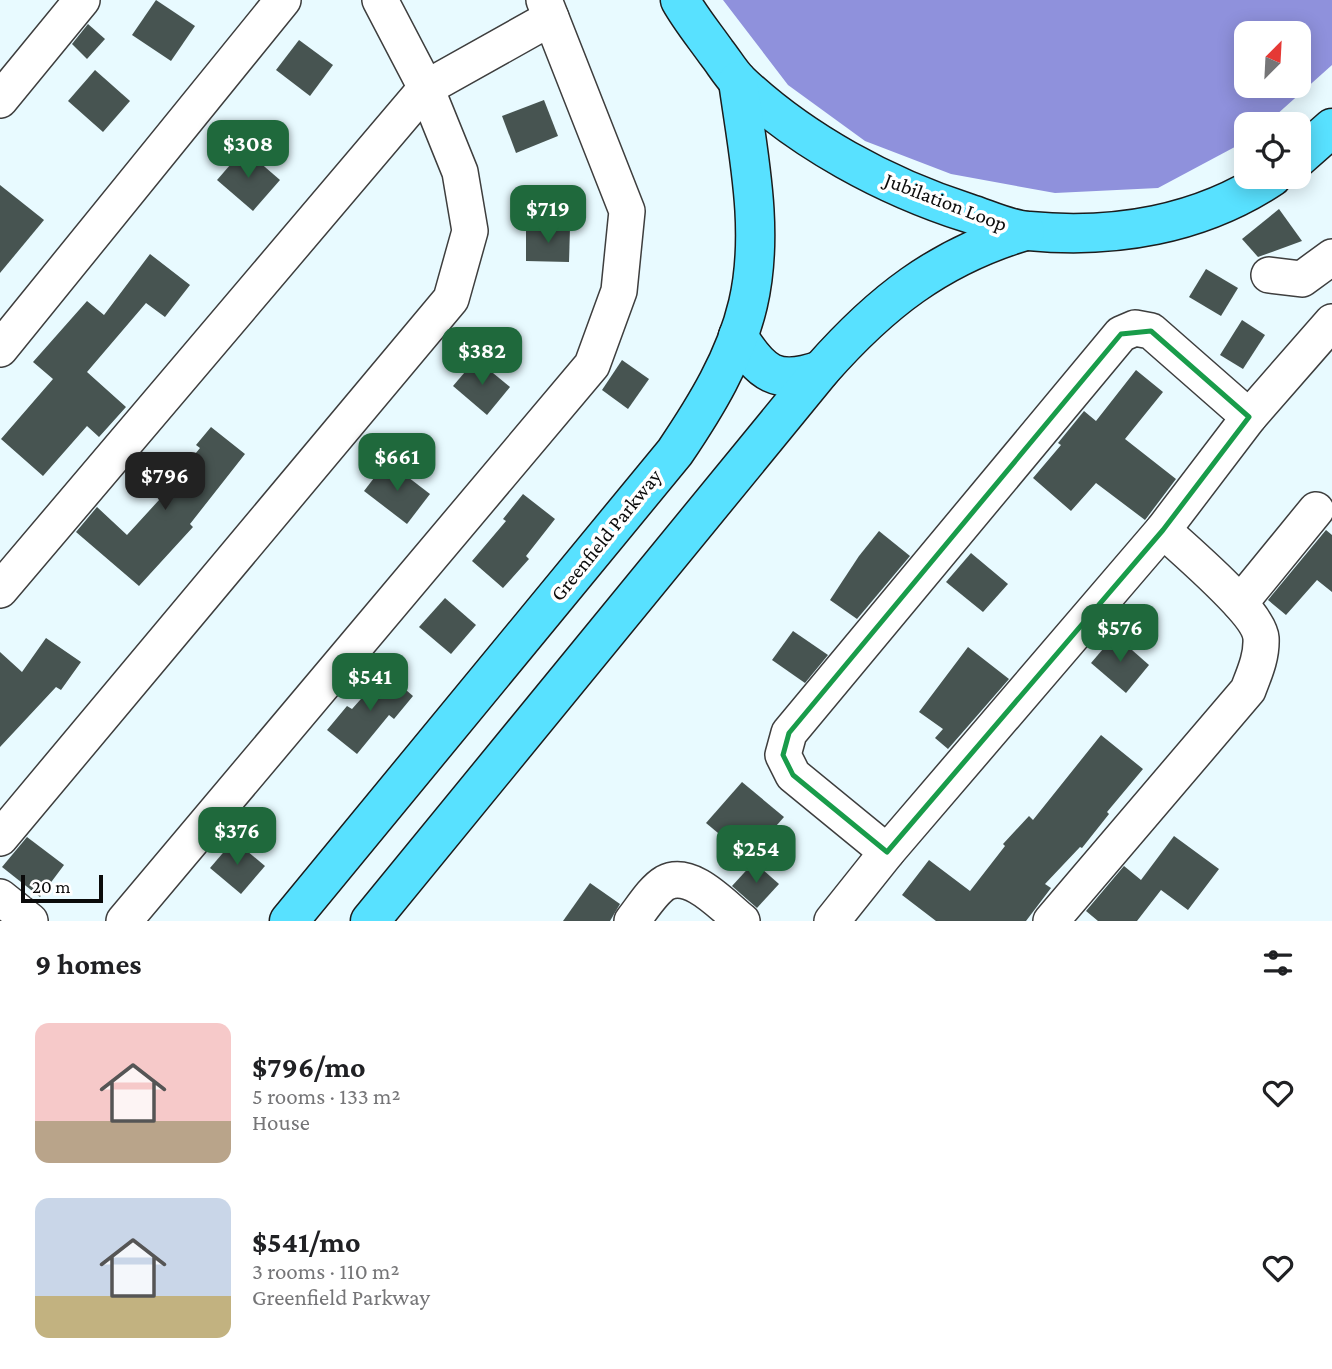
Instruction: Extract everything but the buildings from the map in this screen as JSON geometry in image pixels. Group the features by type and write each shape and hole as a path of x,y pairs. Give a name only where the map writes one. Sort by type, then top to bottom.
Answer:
{"main road":[{"name":"Jubilation Loop","path":"680,0 738,80 799,130 881,178 953,208 1026,231 1108,234 1164,224 1223,205 1251,189"},
{"name":"Greenfield Parkway","path":"289,921 675,452 710,400 738,336 754,271 753,193 738,80"},
{"path":"1311,147 1332,128"},
{"path":"370,921 855,331 893,298 922,278 973,249 1026,231"},
{"path":"738,336 754,361 777,375 791,377 821,370"}],"street":[{"path":"0,100 82,0"},
{"path":"0,349 283,0"},
{"path":"0,838 451,299 470,231 460,172 426,88 380,0"},
{"path":"0,590 426,88 547,9 627,211 619,291 592,365 124,921"},
{"path":"1332,257 1286,277 1332,306"},
{"path":"832,921 887,852 1163,530 1249,417 1332,322"},
{"path":"887,852 793,775 783,755 789,733 1121,334 1135,328 1151,331 1249,417"},
{"path":"1240,603 1316,510"},
{"path":"1051,921 1248,690 1258,664 1261,635 1240,603 1163,530"},
{"path":"632,921 663,884 677,879 694,884 742,921"},
{"path":"0,897 30,921"}],"highlighted area":[{"path":"1151,331 1249,417 1163,530 887,852 793,775 783,755 789,733 1121,334"}],"shaded area":[{"path":"723,0 1332,0 1332,65 1311,84 1311,21 1234,21 1234,98 1295,98 1279,112 1234,112 1234,147 1158,188 1055,193 951,174 865,141 788,85"}]}
